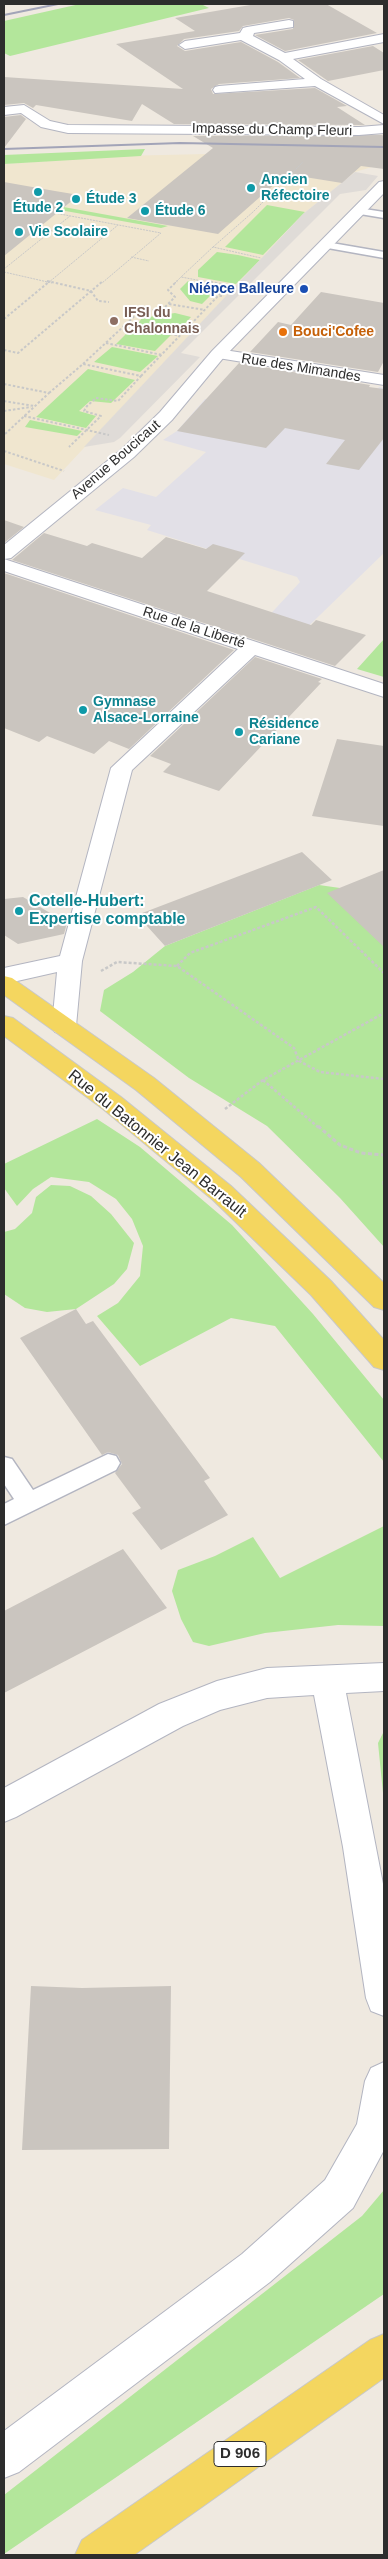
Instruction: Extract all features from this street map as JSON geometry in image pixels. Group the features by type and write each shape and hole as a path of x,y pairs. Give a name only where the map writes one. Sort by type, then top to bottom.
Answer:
{"main road":[{"path":"4,984 144,1084 250,1170 384,1300"},
{"name":"Rue du Batonnier Jean Barrault","path":"4,1024 112,1103 222,1193 321,1288 384,1359"},
{"name":"D 906","path":"98,2555 384,2354"}],"street":[{"path":"186,45 243,36 248,34 247,32 289,24"},
{"path":"243,36 283,58 317,82 384,120"},
{"path":"283,58 384,38"},
{"path":"219,90 317,82"},
{"name":"Impasse du Champ Fleuri","path":"14,108 46,124 68,129 160,128 359,131 384,129"},
{"name":"Avenue Boucicaut","path":"4,536 109,453 218,354 384,185"},
{"name":"Avenue Boucicaut","path":"4,554 128,453 166,416 218,354"},
{"name":"Rue des Mimandes","path":"218,354 384,380"},
{"name":"Rue de la Liberté","path":"4,565 384,691"},
{"path":"64,1026 70,961 122,768 252,647"},
{"path":"4,976 70,961"},
{"path":"4,1806 172,1715 217,1696 267,1683 384,1677"},
{"path":"327,1679 384,1690"},
{"path":"327,1679 358,1838 384,1998"},
{"path":"4,2457 256,2268 339,2194 375,2129 384,2081"}],"lane":[{"path":"358,211 384,215"},
{"path":"326,244 384,255"},
{"path":"4,1515 108,1463"},
{"path":"4,1466 29,1503"}],"path":[{"path":"4,435 139,312 163,309 169,304 175,297 168,290 253,212 303,162"},
{"path":"4,350 18,353 161,233 28,208"},
{"path":"4,271 71,216"},
{"path":"4,319 118,225"},
{"path":"213,247 261,258"},
{"path":"132,257 149,261"},
{"path":"4,271 92,291 98,301 109,302"},
{"path":"70,448 101,416 84,411 87,406 96,398 118,401 227,285 181,277"},
{"path":"218,296 224,296"},
{"path":"169,304 205,310"},
{"path":"125,325 180,336"},
{"path":"105,343 162,355"},
{"path":"84,364 141,376"},
{"path":"4,384 49,393"},
{"path":"4,401 34,406"},
{"path":"4,411 34,406"},
{"path":"24,416 112,435 106,441"},
{"path":"4,451 68,472"},
{"path":"177,966 190,953 316,906 384,973"},
{"path":"95,974 117,962 177,966 294,1048 298,1061 320,1072 384,1079"},
{"path":"224,1110 263,1080 384,1013"},
{"path":"263,1080 340,1145 361,1153 384,1155"},
{"path":"384,1181 384,1186"}],"shaded area":[{"path":"251,153 384,154 384,157 372,167 355,172 303,214 54,480 4,464 4,164 118,156"},
{"path":"355,172 378,176 366,190 340,194 181,353 200,357 120,438 114,442 84,447 303,214"},
{"path":"379,387 384,388 384,553 288,646 252,634 300,582 297,577 147,530 151,525 95,510 123,488 156,497 206,452 163,440 177,431 205,399 250,407 370,401"}],"green space":[{"path":"80,4 201,4 209,8 10,56 4,53 4,21"},
{"path":"145,149 141,156 4,164 4,155"},
{"path":"47,204 168,226 161,228 43,207"},
{"path":"267,205 305,212 263,255 225,247"},
{"path":"217,252 260,260 236,284 198,277 198,270"},
{"path":"188,281 219,287 202,304 190,301 180,289"},
{"path":"175,313 191,317 177,332 137,325 142,318"},
{"path":"132,328 171,335 155,351 116,344"},
{"path":"112,347 158,356 140,372 94,362"},
{"path":"88,369 135,380 111,403 90,401 79,411 96,416 86,428 36,417"},
{"path":"30,420 82,431 77,436 25,427"},
{"path":"384,639 384,677 357,669"},
{"path":"319,885 340,888 384,942 384,1247 340,1198 267,1126 189,1078 100,1011 104,990 133,972 165,946"},
{"path":"97,1119 140,1147 232,1225 313,1314 384,1400 384,1462 275,1326 231,1318 140,1366 97,1316 118,1303 140,1276 143,1246 132,1219 116,1199 89,1182 51,1177 33,1189 17,1206 4,1188 4,1164"},
{"path":"51,1185 70,1186 91,1196 111,1214 134,1243 127,1269 114,1284 76,1309 47,1312 25,1308 4,1294 4,1232 15,1229 32,1213 36,1197"},
{"path":"384,1526 384,1626 338,1625 265,1633 209,1646 193,1642 181,1619 172,1591 178,1570 215,1556 253,1537 280,1578"},
{"path":"384,1731 384,1803 378,1743"},
{"path":"384,2190 384,2294 4,2554 4,2495 362,2216"}],"building":[{"path":"256,4 326,4 377,33 285,51 255,35 293,29 294,20 289,18 243,26 239,31 184,39 177,46 185,51 241,42 278,62 300,78 219,84 211,89 213,94 315,88 347,106 337,107 365,125 174,124 142,104 132,121 36,105 33,108 24,103 4,105 4,77 183,89 116,44 195,31 175,18"},
{"path":"373,46 384,53 384,70 328,81 298,60"},
{"path":"21,115 26,119 4,148 4,117"},
{"path":"193,136 384,136 384,169 361,166 342,183 286,174 218,234 127,218 213,148"},
{"path":"4,182 55,191 79,195 4,256"},
{"path":"321,292 384,303 384,361 378,372 250,352 278,322 291,325"},
{"path":"239,363 384,389 384,438 359,470 326,464 345,440 285,428 266,448 177,431"},
{"path":"4,520 24,527 4,543"},
{"path":"44,533 87,546 92,543 142,558 166,537 206,549 213,544 245,553 207,591 311,625 316,620 366,635 335,666 12,560"},
{"path":"4,573 234,650 129,749 109,741 94,754 47,736 39,742 4,728"},
{"name":"Résidence Cariane","path":"255,657 322,679 318,682 321,683 219,791 163,772 171,764 150,756"},
{"path":"337,739 384,746 384,826 312,816"},
{"path":"302,852 332,880 165,946 137,915"},
{"path":"384,870 384,947 327,893"},
{"name":"Cotelle-Hubert: Expertise comptable","path":"23,897 67,923 64,934 18,944 4,935 4,899"},
{"path":"76,1309 86,1324 93,1321 210,1478 204,1481 228,1515 161,1550 132,1513 141,1508 115,1473 122,1464 118,1455 108,1452 102,1455 20,1338"},
{"path":"123,1549 167,1608 4,1693 4,1611"},
{"path":"31,1986 82,1988 171,1986 169,2149 22,2150"}],"railway":[{"path":"4,15 58,4"},
{"path":"4,149 180,143 384,147"}],"place":[{"name":"Ancien Réfectoire","path":"251,188"},
{"name":"Étude 2","path":"38,192"},
{"name":"Étude 3","path":"76,199"},
{"name":"Étude 6","path":"145,211"},
{"name":"Vie Scolaire","path":"19,232"},
{"name":"Niépce Balleure","path":"304,289"},
{"name":"IFSI du Chalonnais","path":"114,321"},
{"name":"Bouci'Cofee","path":"283,332"},
{"name":"Gymnase Alsace-Lorraine","path":"83,710"},
{"name":"Résidence Cariane","path":"239,732"},
{"name":"Cotelle-Hubert: Expertise comptable","path":"19,911"}]}
